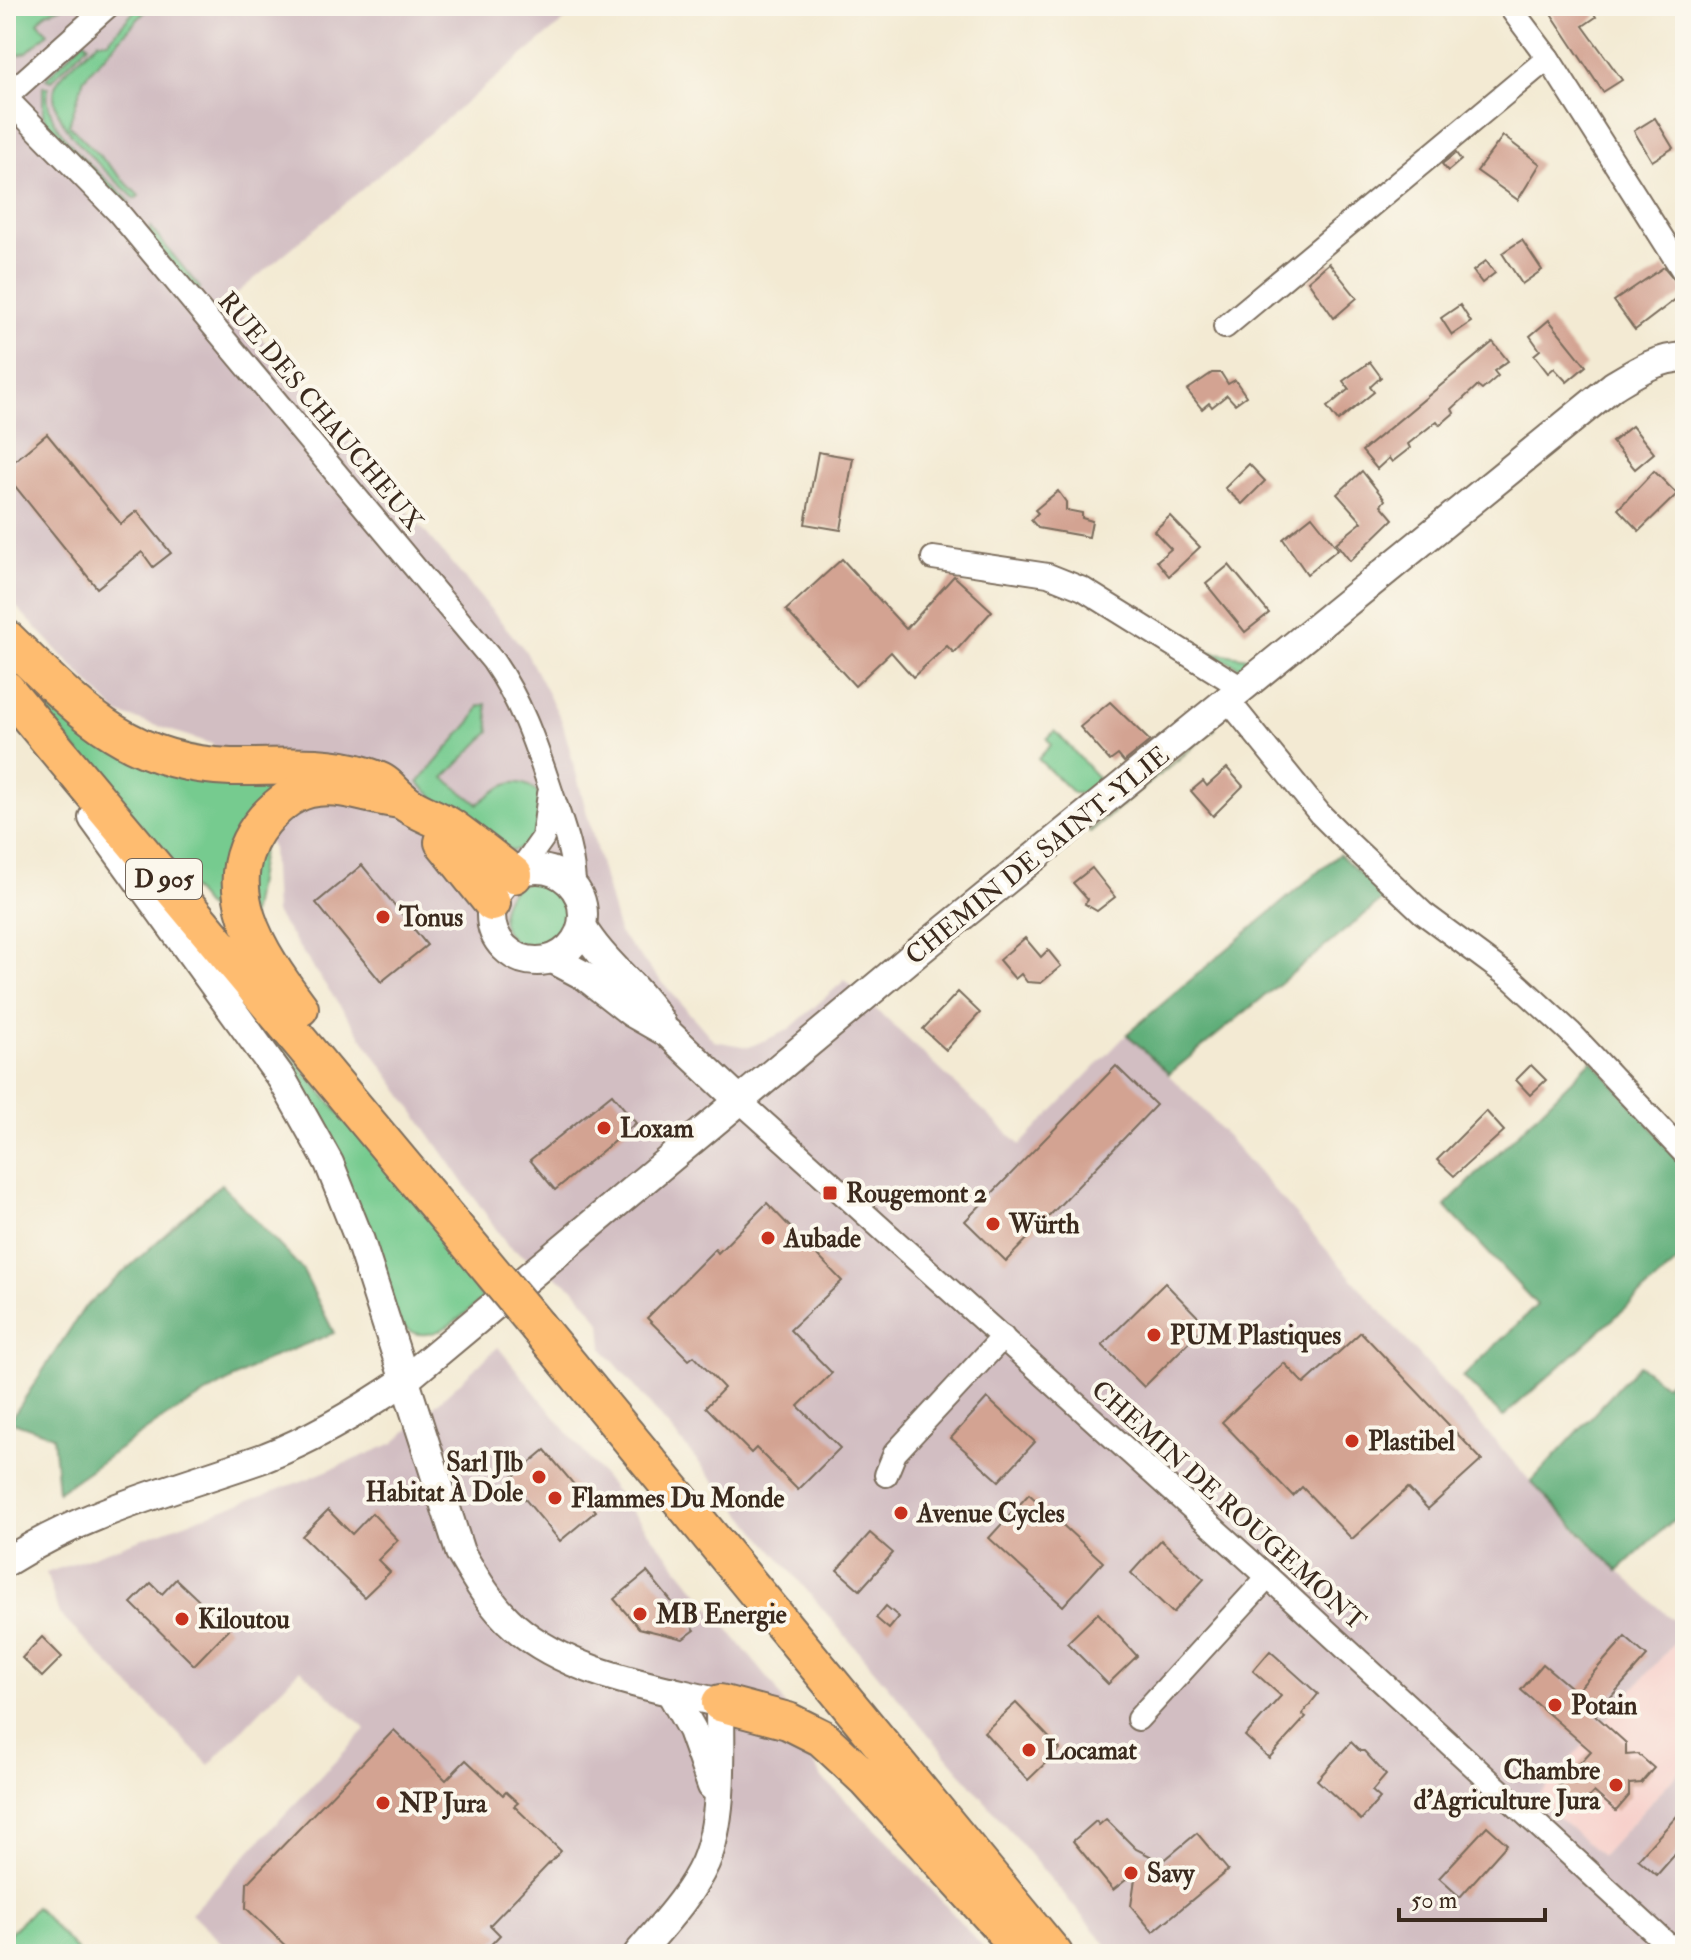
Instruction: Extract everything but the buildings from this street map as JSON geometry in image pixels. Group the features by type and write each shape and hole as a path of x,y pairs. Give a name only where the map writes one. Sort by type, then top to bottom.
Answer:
{"main road":[{"path":"6,638 86,717 134,745 179,760 228,767 312,767 351,772 391,785 413,807 508,883"},
{"name":"D 905","path":"6,689 538,1327 1054,1954"},
{"path":"413,807 333,787 303,791 289,797 252,838 243,863 243,900 257,947 453,1208 457,1230"},
{"path":"720,1703 788,1721 822,1738 866,1779 1025,1954"}],"street":[{"name":"RUE DES CHAUCHEUX","path":"108,6 6,97 118,212 493,661 527,719 561,813 574,869 574,887"},
{"path":"1509,6 1548,58 1685,274"},
{"path":"1225,327 1548,58"},
{"name":"CHEMIN DE SAINT-YLIE","path":"6,1562 68,1526 103,1511 298,1443 361,1410 405,1380 740,1101 1613,386 1650,365 1685,357"},
{"path":"933,558 1056,578 1083,589 1235,694 1301,791 1349,843 1423,913 1536,1000 1685,1154"},
{"path":"6,702 208,973 282,1079 329,1163 360,1241 460,1552 483,1590 503,1615 529,1637 568,1659 720,1703 714,1833 705,1862 687,1894 638,1954"},
{"name":"RUE DES CHAUCHEUX","path":"508,883 546,829 550,789"},
{"path":"549,870 574,887 583,913 582,927 568,949 553,959 528,961 507,951 492,928 508,883 549,870"},
{"path":"582,927 605,958 649,1003 668,1033"},
{"path":"553,959 585,976 631,1012 668,1033 740,1101"},
{"name":"CHEMIN DE ROUGEMONT","path":"740,1101 1268,1577 1678,1954"},
{"path":"886,1475 895,1453 1003,1337"},
{"path":"1138,1719 1268,1577"},
{"path":"670,1691 692,1730 716,1798"}],"shaded area":[{"path":"6,6 582,6 229,300 525,650 562,721 619,933 714,1041 749,1047 788,1030 845,980 1020,1145 1127,1034 1201,1107 1587,1542 1685,1631 1536,1798 1602,1856 1685,1765 1685,1954 1114,1954 603,1349 601,1323 575,1289 508,1246 275,913 272,847 212,744 117,713 6,596"},
{"path":"498,1347 775,1687 821,1777 887,1840 989,1954 233,1954 191,1913 366,1729 300,1669 209,1765 59,1614 46,1573 307,1479 394,1443"},
{"path":"1685,1631 1685,1765 1602,1856 1535,1798"}],"green space":[{"path":"6,6 65,6 46,13 38,22 48,33 27,52 9,58"},
{"path":"139,6 150,6 84,78 69,125 139,196 135,199 95,161 67,128 54,95 58,81 67,70 98,41 108,41"},
{"path":"84,40 88,44 51,81 46,79"},
{"path":"43,86 48,88 48,104 63,135 89,165 130,202 122,201 51,130 43,114"},
{"path":"150,227 200,288 198,294 148,235"},
{"path":"6,648 71,713 287,774 270,803 245,953 6,665"},
{"path":"1205,651 1254,659 1239,667"},
{"path":"486,704 490,732 444,778 478,804 509,784 524,784 540,795 536,829 528,842 512,851 451,812 418,783 473,719 479,706"},
{"path":"1200,708 1093,795 1073,793 1038,759 1051,745 1047,739 1055,731 1103,783"},
{"path":"1216,728 1090,832 1089,831"},
{"path":"1339,854 1386,897 1169,1074 1127,1034"},
{"path":"530,880 544,880 566,895 572,915 570,928 562,940 544,950 530,950 508,935 502,922 502,908 517,886"},
{"path":"249,1006 476,1275 472,1284 483,1299 453,1323 431,1333 420,1334 409,1331 398,1322"},
{"path":"1592,1060 1685,1165 1685,1255 1503,1417 1463,1377 1537,1305 1445,1206"},
{"path":"221,1184 302,1269 334,1333 266,1360 164,1418 58,1492 53,1436 10,1421 84,1308"},
{"path":"1639,1365 1665,1385 1685,1366 1685,1509 1618,1571 1531,1482"},
{"path":"36,1907 80,1954 6,1954 6,1937"}],"place":[{"name":"Tonus","path":"383,917"},
{"name":"Loxam","path":"604,1128"},
{"name":"Rougemont 2","path":"830,1193"},
{"name":"Würth","path":"993,1224"},
{"name":"Aubade","path":"768,1238"},
{"name":"PUM Plastiques","path":"1154,1335"},
{"name":"Plastibel","path":"1352,1441"},
{"name":"Sarl Jlb Habitat À Dole","path":"539,1477"},
{"name":"Flammes Du Monde","path":"555,1498"},
{"name":"Avenue Cycles","path":"901,1513"},
{"name":"MB Energie","path":"640,1614"},
{"name":"Kiloutou","path":"182,1619"},
{"name":"Potain","path":"1555,1705"},
{"name":"Locamat","path":"1029,1750"},
{"name":"Chambre d'Agriculture Jura","path":"1616,1785"},
{"name":"NP Jura","path":"383,1803"},
{"name":"Savy","path":"1131,1873"}]}
